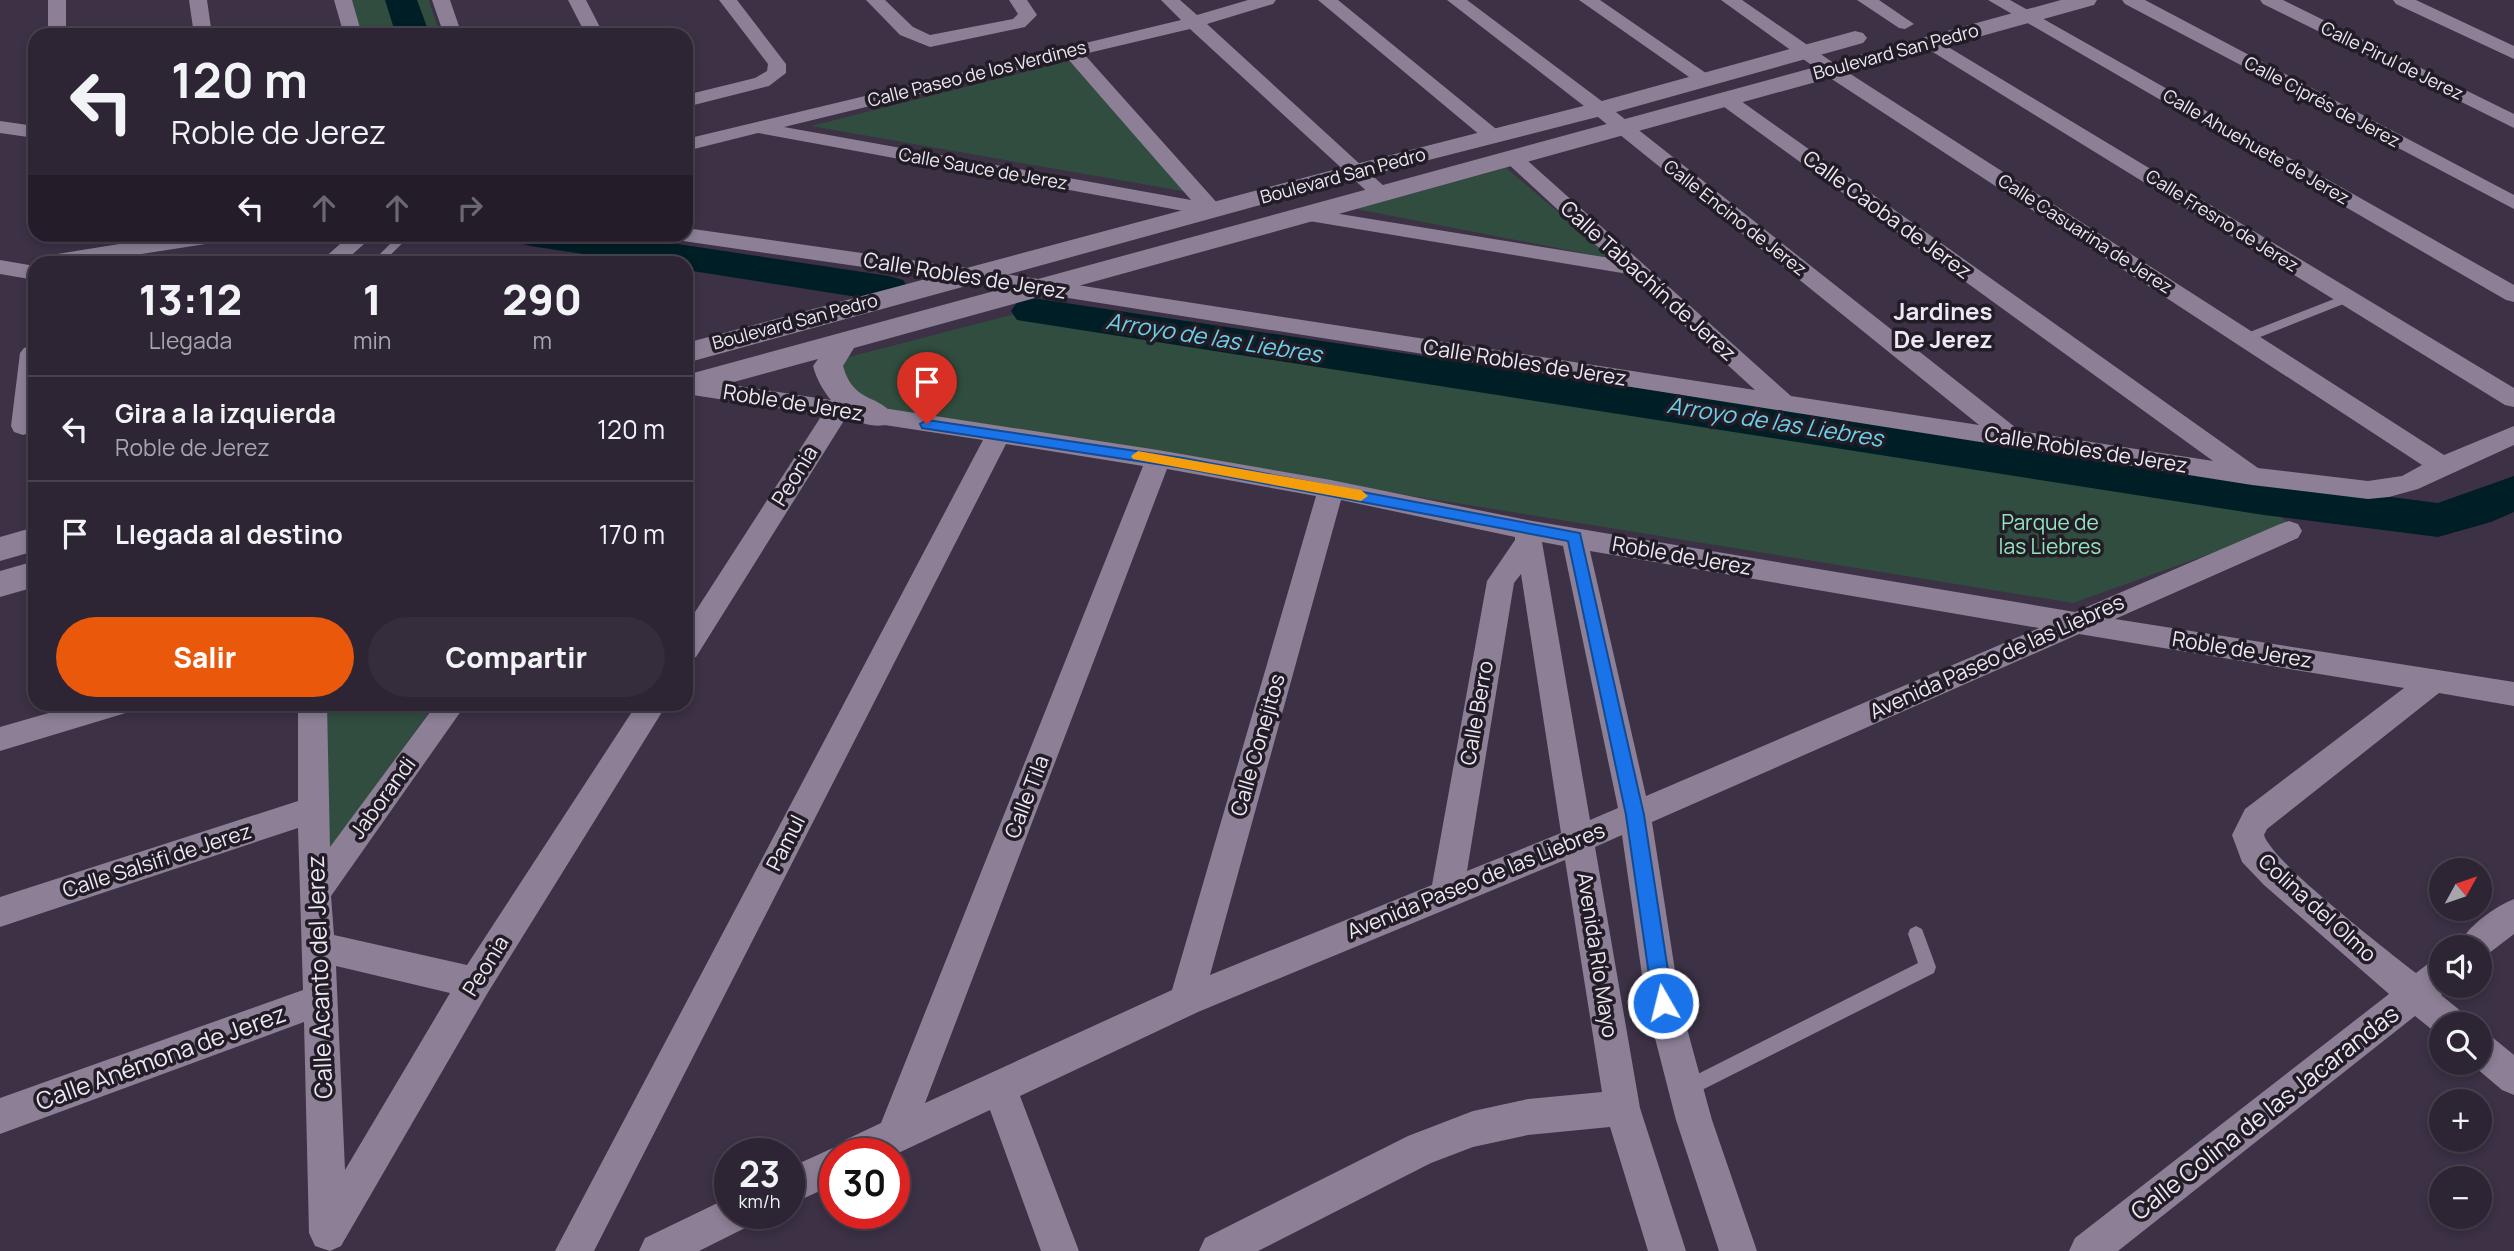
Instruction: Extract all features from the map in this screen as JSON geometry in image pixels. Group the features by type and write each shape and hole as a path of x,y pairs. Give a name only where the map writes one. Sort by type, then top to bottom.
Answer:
{"street":[{"path":"57,0 57,28"},
{"path":"198,0 201,28"},
{"path":"343,0 351,28"},
{"path":"441,0 451,28"},
{"path":"578,0 592,28"},
{"path":"693,99 761,82 776,73 777,64 728,0"},
{"path":"875,0 906,33 917,40 930,41 1019,23 1028,15 1018,0"},
{"path":"1170,0 1379,192"},
{"name":"Calle Paseo de los Verdines","path":"693,143 1195,22 1267,0"},
{"path":"1327,0 1494,137"},
{"name":"Calle Encino de Jerez","path":"1456,0 1600,109 2013,438"},
{"path":"1588,0 1706,80"},
{"name":"Calle Casuarina de Jerez","path":"1730,0 1830,69 2442,466"},
{"path":"1866,0 1916,21"},
{"name":"Boulevard San Pedro","path":"1974,6 1999,0"},
{"name":"Calle Ahuehuete de Jerez","path":"1999,0 2514,295"},
{"name":"Boulevard San Pedro","path":"693,383 1379,192 1622,129 2086,0"},
{"name":"Calle Ciprés de Jerez","path":"2131,0 2514,203"},
{"name":"Calle Pirul de Jerez","path":"2269,0 2514,122"},
{"path":"2402,0 2514,53"},
{"name":"Boulevard San Pedro","path":"693,351 1357,171 1600,109 1916,21"},
{"name":"Calle Fresno de Jerez","path":"1930,42 2514,399"},
{"path":"1072,51 1212,210"},
{"name":"Calle Caoba de Jerez","path":"1727,100 2252,476"},
{"path":"0,127 28,131"},
{"name":"Calle Sauce de Jerez","path":"754,128 1212,210"},
{"name":"Calle Tabachín de Jerez","path":"1512,158 1785,404"},
{"path":"1303,214 1631,268"},
{"name":"Calle Robles de Jerez","path":"693,236 1029,290 2252,476 2368,490 2409,483 2514,435"},
{"path":"88,256 175,242"},
{"path":"338,256 355,242"},
{"path":"4,269 28,266"},
{"path":"4,269 28,272"},
{"path":"845,340 828,366 831,381 843,399 879,417"},
{"path":"19,427 28,376"},
{"name":"Roble de Jerez","path":"693,386 1331,489 1528,536 1574,537 2075,623 2514,694"},
{"name":"Peonia","path":"693,638 838,410"},
{"name":"Pamul","path":"574,1251 998,435"},
{"name":"Calle Tila","path":"895,1135 1158,459"},
{"name":"Calle Conejitos","path":"1186,1001 1331,489"},
{"name":"Avenida Paseo de las Liebres","path":"889,1138 1186,1001 1447,891 1578,840 2289,531"},
{"name":"Avenida Río Mayo","path":"1528,536 1622,1108 1667,1251"},
{"name":"Calle Berro","path":"1447,891 1501,581 1528,536"},
{"path":"1574,537 1635,815 1663,1003 1686,1089 1738,1251"},
{"path":"0,549 28,541"},
{"path":"0,584 28,576"},
{"name":"Colina del Olmo","path":"2429,984 2275,875 2253,852 2248,835 2256,820 2434,681"},
{"path":"0,739 95,711"},
{"name":"Calle Acanto del Jerez","path":"312,711 315,893 330,1242"},
{"name":"Jaborandi","path":"315,893 447,711"},
{"name":"Peonia","path":"330,1242 475,983 648,711"},
{"name":"Calle Salsifi de Jerez","path":"0,912 315,809"},
{"path":"2489,935 2514,914"},
{"path":"317,946 475,983"},
{"name":"Calle Colina de las Jacarandas","path":"2088,1251 2429,984"},
{"name":"Calle Anémona de Jerez","path":"0,1116 321,1000"},
{"path":"2492,1060 2514,1079"},
{"path":"999,1087 1060,1251"},
{"path":"1219,1251 1421,1149 1473,1129 1528,1117 1622,1108"},
{"path":"658,1251 714,1224"}],"lane":[{"path":"383,256 398,242"},
{"path":"2246,338 2347,298"},
{"path":"1686,1089 1928,967 1916,934"}],"green space":[{"path":"352,0 429,0 438,28 359,28"},
{"path":"1069,61 1188,192 811,126"},
{"path":"1506,168 1614,259 1356,209"},
{"name":"Parque de las Liebres","path":"1011,315 2265,504 2291,525 2073,603 888,411 850,397 841,377 845,358"},
{"path":"314,711 430,711 320,863"}],"waterway":[{"name":"Arroyo de las Liebres","path":"401,0 411,28"},
{"name":"Arroyo de las Liebres","path":"582,242 674,256"},
{"name":"Arroyo de las Liebres","path":"693,259 889,289"},
{"name":"Arroyo de las Liebres","path":"1032,311 2264,498 2438,520 2474,510 2514,493"}],"slow traffic":[{"path":"1138,456 1361,496"}],"district":[{"name":"Jardines De Jerez","path":"1943,326"}],"route":[{"path":"927,424 1183,463 1574,537 1635,815 1663,1003"}]}
